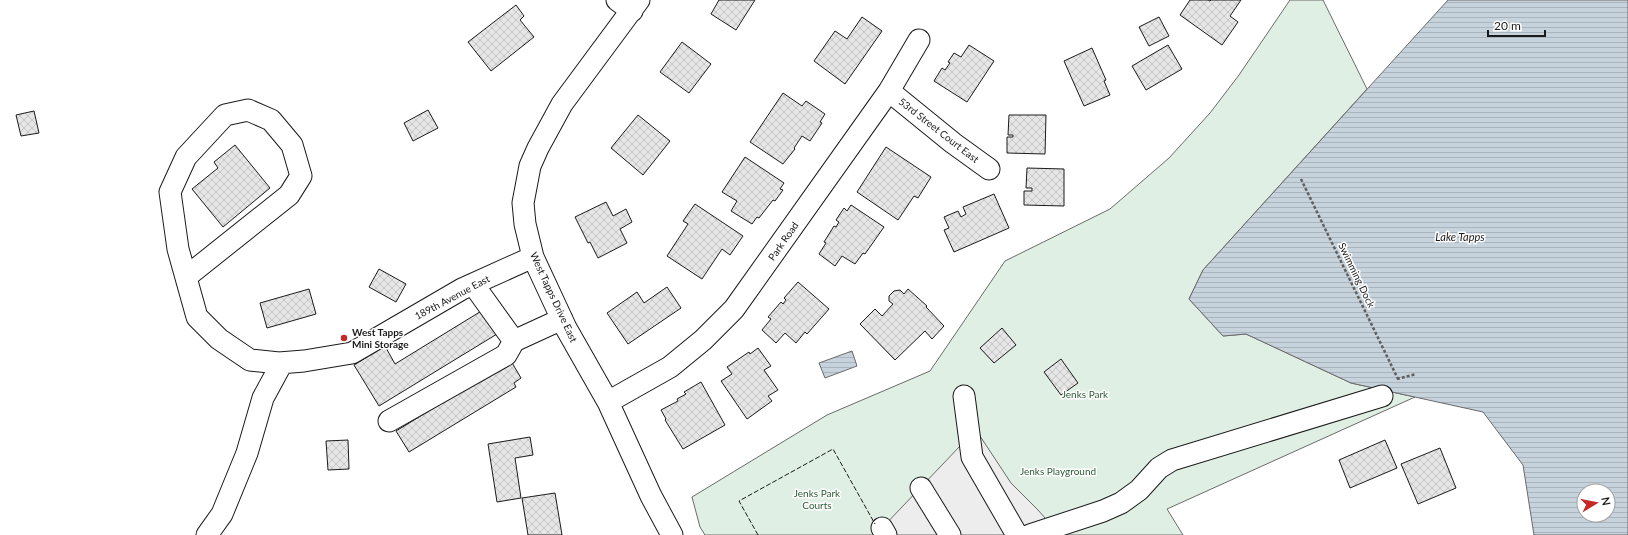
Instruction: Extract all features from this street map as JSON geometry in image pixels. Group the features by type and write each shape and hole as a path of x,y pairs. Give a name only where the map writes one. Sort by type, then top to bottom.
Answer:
{"street":[{"name":"West Tapps Drive East","path":"629,4 562,104 538,148 530,166 523,203 525,224 533,257 562,319 608,402 651,496 672,535"},
{"name":"Park Road","path":"608,402 670,367 703,340 734,309 889,91 919,40"},
{"name":"53rd Street Court East","path":"889,91 953,143 989,169"},
{"path":"186,277 289,195 301,176 292,145 271,120 248,110 225,115 186,157 170,192 178,250 197,317 219,339 250,360 282,363 263,398 247,453 222,514 207,535"},
{"name":"189th Avenue East","path":"282,363 352,353 462,289 533,257"},
{"path":"473,284 514,341"},
{"path":"389,421 506,355 514,341 562,319"},
{"path":"964,396 972,457 1016,535"},
{"path":"1030,535 1103,511 1121,503 1139,490 1158,468 1172,460 1382,396"},
{"path":"920,488 950,535"}],"path":[{"name":"Swimming Dock","path":"1301,179 1398,379"}],"green space":[{"name":"Jenks Park","path":"1290,0 1323,0 1367,89 1203,270 1189,299 1223,336 1246,334 1351,383 1415,397 1167,509 1183,535 705,535 700,527 692,497 827,415 930,371 1005,261 1110,209 1169,158 1210,113 1239,75"}],"shaded area":[{"path":"980,436 1011,483 1059,534 878,535 882,528 961,445"}],"water":[{"name":"Lake Tapps","path":"1448,0 1628,0 1628,535 1534,535 1523,465 1483,412 1351,383 1246,334 1223,336 1189,299 1203,270"},
{"path":"852,351 857,366 825,378 819,363"}],"building":[{"path":"719,0 755,0 736,30 711,14"},
{"path":"1190,0 1241,0 1230,16 1238,22 1222,45 1180,15"},
{"path":"516,5 524,16 520,20 534,37 491,71 468,42"},
{"path":"862,17 882,31 845,84 814,61 835,31 847,39"},
{"path":"1159,17 1169,36 1149,46 1139,27"},
{"path":"682,42 711,64 689,93 660,72"},
{"path":"969,45 994,61 967,102 934,81 942,68 945,70 950,63 948,62 954,53 961,57"},
{"path":"1168,45 1182,69 1146,90 1132,66"},
{"path":"1092,48 1106,80 1104,81 1110,95 1084,106 1064,61"},
{"path":"783,93 802,106 806,101 825,114 820,122 822,123 810,141 802,136 794,148 795,149 783,164 750,142"},
{"path":"428,110 438,128 413,141 404,123"},
{"path":"34,111 39,133 21,136 16,115"},
{"path":"638,115 670,141 643,175 611,148"},
{"path":"1009,115 1046,115 1045,154 1007,153 1007,137 1013,137 1013,135 1008,135"},
{"path":"235,145 270,188 223,227 192,189 218,168 214,162"},
{"path":"886,147 931,177 918,198 914,196 898,220 857,192"},
{"path":"745,157 784,183 780,189 783,190 775,201 773,200 759,218 757,217 752,224 731,211 737,201 722,192"},
{"path":"1027,168 1064,169 1064,206 1024,205 1024,191 1032,191 1032,188 1026,188"},
{"path":"994,194 1009,228 954,252 944,230 949,228 944,217 958,211 961,217 966,214 963,207"},
{"path":"606,202 613,216 626,209 632,222 620,229 627,243 598,258 590,242 588,243 575,217"},
{"path":"695,204 743,236 730,255 722,249 702,279 667,256 688,224 683,221"},
{"path":"851,205 884,227 865,254 863,253 855,264 842,256 835,266 819,254 826,243 824,242 834,226 836,227 839,222 836,220 844,208 847,211"},
{"path":"379,269 406,284 396,302 369,287"},
{"path":"798,282 829,309 807,334 805,332 796,343 785,333 776,343 762,330 771,319 768,317 781,302 783,304 786,300 784,298"},
{"path":"667,287 681,308 628,344 607,313 637,292 644,303"},
{"path":"309,289 316,314 267,328 260,303"},
{"path":"908,289 927,306 926,307 944,326 932,339 925,331 895,360 860,324 875,309 882,316 893,304 889,301 889,296 894,291 900,290 904,294"},
{"path":"483,310 497,334 379,406 354,365 385,346 395,364"},
{"path":"1002,328 1016,345 994,363 980,348"},
{"path":"758,348 771,366 764,370 778,390 768,396 772,401 747,419 721,381 732,374 727,367 749,352 750,354"},
{"path":"1061,359 1078,383 1061,395 1044,372"},
{"path":"511,361 521,378 514,383 516,387 409,452 396,431"},
{"path":"701,382 725,425 683,449 665,420 666,419 661,410 678,401 677,399 686,394 684,392"},
{"path":"530,437 533,455 515,458 521,498 497,502 488,444"},
{"path":"348,440 349,469 328,470 326,441"},
{"path":"1385,440 1397,468 1350,488 1339,460"},
{"path":"1440,448 1456,488 1418,504 1401,464"},
{"path":"555,493 562,535 528,535 522,498"}],"fence":[{"path":"758,535 739,501 833,449 875,524"}],"place":[{"name":"West Tapps Mini Storage","path":"344,338"}],"park label":[{"name":"Jenks Playground","path":"1058,471"},
{"name":"Jenks Park Courts","path":"817,498"}]}
